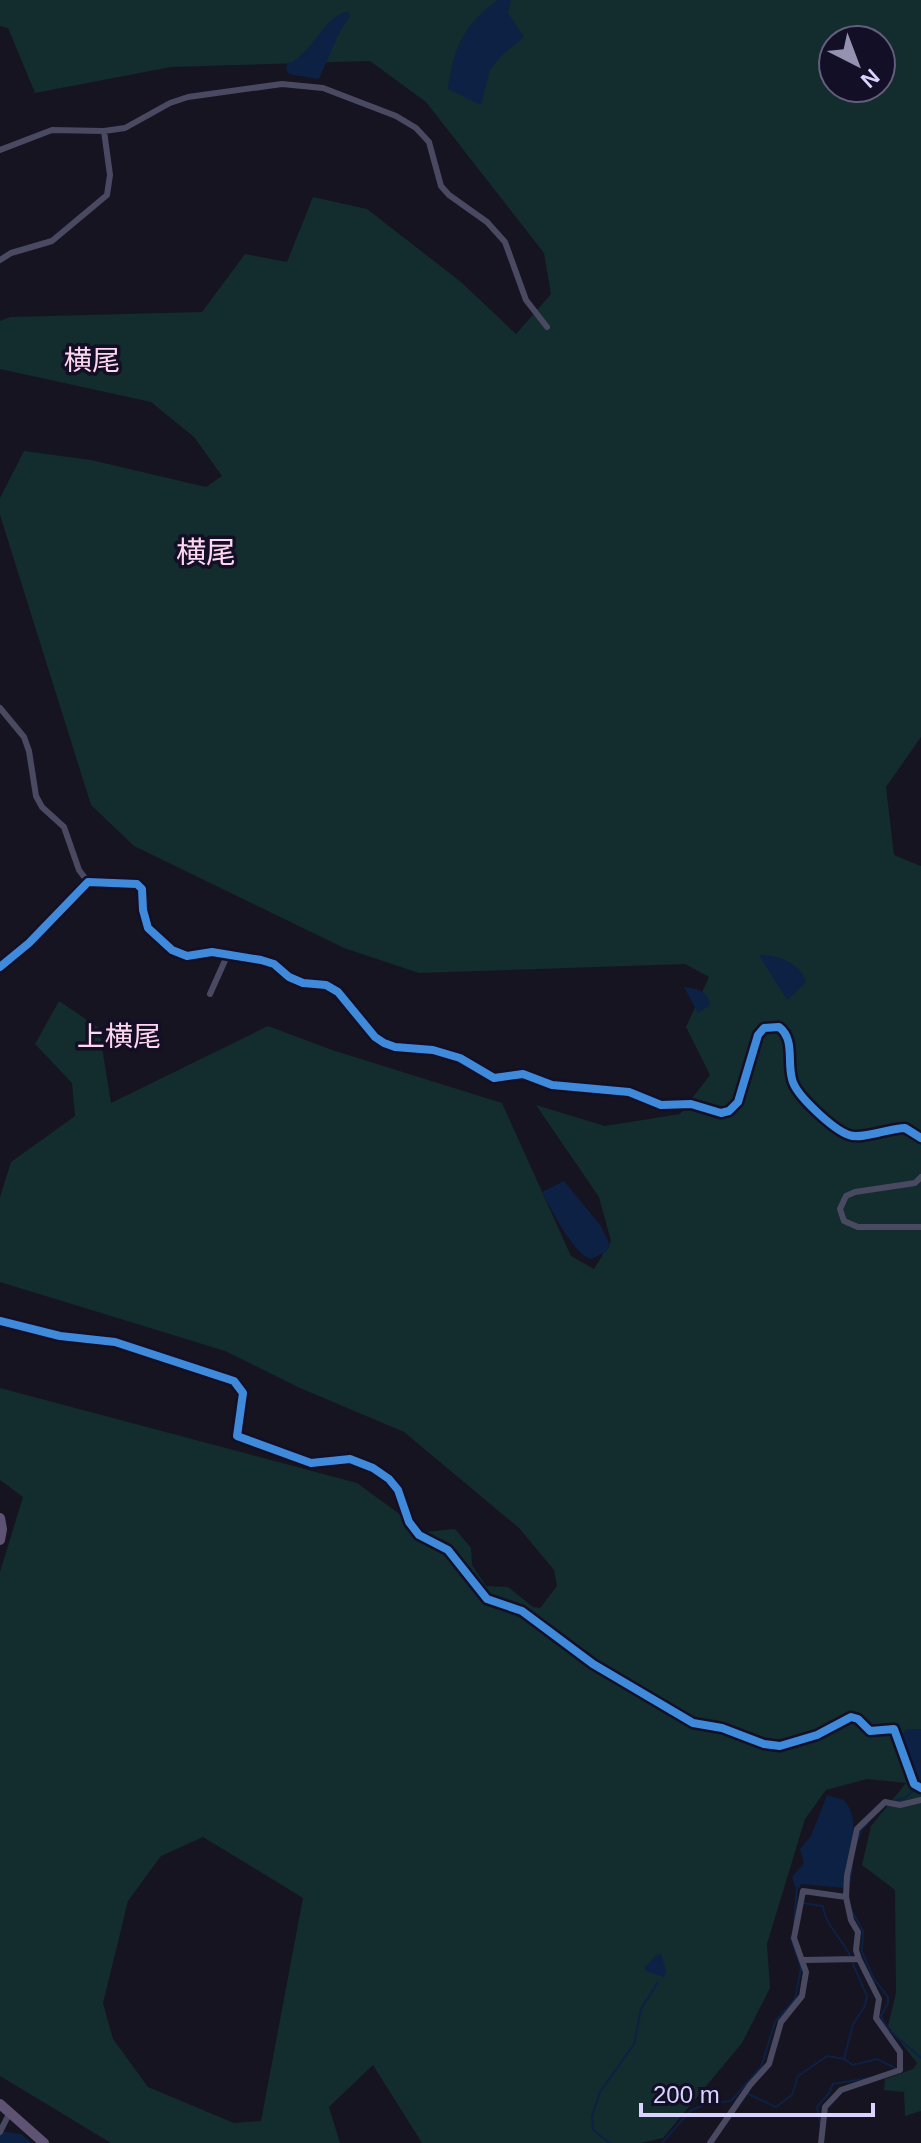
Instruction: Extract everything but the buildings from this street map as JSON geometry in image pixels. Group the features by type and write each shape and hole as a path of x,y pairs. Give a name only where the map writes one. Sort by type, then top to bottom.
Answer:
{"main road":[{"path":"0,1518 0,1540"},
{"path":"0,2104 44,2143"}],"street":[{"path":"0,150 52,130 104,131 136,124 170,103 188,97 282,84 323,88 396,116 416,128 429,142 441,186 487,222 505,242 526,300 547,327"},
{"path":"0,260 11,253 52,241 107,195 110,175 104,131"},
{"path":"0,709 24,737 36,796 42,807 64,827 79,870 88,882"},
{"path":"0,967 29,943 88,882 137,884 142,889 148,928 172,950 187,956 212,952 261,960 274,964 289,977 303,983 326,985 338,992 375,1037 395,1047 433,1050 460,1058 494,1078 523,1074 552,1085 629,1092 661,1105 691,1104 721,1113 729,1111 738,1102 758,1035 764,1028 779,1027 789,1039 791,1078 795,1088 802,1099 846,1134 856,1136 905,1128 921,1138"},
{"path":"210,994 227,956"},
{"path":"921,1177 915,1183 855,1192 846,1196 840,1209 844,1221 858,1227 921,1227"},
{"path":"0,1321 60,1336 115,1342 234,1381 243,1393 237,1436 311,1463 350,1459 373,1468 398,1490 409,1522 419,1535 448,1550 487,1599 522,1611 593,1664 632,1688 693,1723 722,1728 764,1744 780,1746 796,1743 851,1717 858,1719 870,1731 894,1729 919,1787"},
{"path":"821,2143 825,2107 841,2090 876,2080 900,2068 900,2052 896,2042 879,2025 876,2018 879,1999 856,1950 858,1932 851,1920 846,1897 847,1876 857,1829 885,1802 900,1805 921,1800"},
{"path":"710,2143 769,2064 781,2022 802,1996 806,1972 794,1938 803,1891 846,1897"},
{"path":"804,1960 859,1959"},
{"path":"1,2130 10,2112"}],"green space":[{"path":"0,0 921,0 921,737 886,787 894,855 921,866 921,2111 905,2116 904,2092 884,2090 885,2079 913,2069 917,2063 888,2026 896,1993 895,1890 862,1865 871,1826 906,1783 867,1779 826,1790 805,1819 767,1944 770,1988 742,2043 663,2138 641,2143 422,2143 373,2065 329,2107 340,2143 111,2143 0,2076 0,1572 23,1497 0,1480 0,1388 357,1483 424,1532 455,1529 471,1548 472,1565 486,1586 508,1587 533,1607 540,1608 557,1586 554,1570 519,1528 404,1432 300,1388 225,1351 0,1282 0,1197 11,1162 75,1116 72,1083 35,1044 59,1001 99,1028 111,1103 268,1026 332,1050 502,1103 571,1256 594,1269 611,1241 599,1197 536,1105 605,1126 680,1114 710,1075 686,1027 709,977 685,964 419,973 344,948 134,846 91,805 0,515 0,498 24,451 91,460 206,487 222,476 194,437 151,402 0,369 0,321 10,317 202,312 245,254 287,262 313,197 367,209 461,282 516,334 551,294 544,253 426,102 370,61 171,67 35,93 8,28 0,26","holes":["203,1837 303,1898 261,2121 234,2123 148,2087 113,2039 103,2003 128,1901 161,1856"]}],"water":[{"path":"498,0 511,0 508,13 524,37 490,70 481,105 448,89 450,75 462,38 477,18"},
{"path":"348,11 350,16 319,79 289,74 287,64 296,60 331,21"},
{"path":"759,955 787,961 798,969 806,982 787,1000"},
{"path":"684,987 704,993 710,1005 698,1013"},
{"path":"564,1181 601,1226 610,1246 606,1252 591,1259 570,1241 542,1192"},
{"path":"906,1729 921,1729 921,1785 917,1782 902,1736"},
{"path":"827,1795 844,1800 853,1820 845,1888 801,1884 800,1888 795,1887 792,1877 804,1863 800,1849 811,1836"},
{"path":"661,1954 666,1971 664,1977 646,1971 645,1967"},
{"path":"0,2131 21,2134 32,2143 0,2143"}],"waterway":[{"path":"894,1801 905,1798 915,1789"},
{"path":"857,1842 870,1820"},
{"path":"850,1881 852,1867"},
{"path":"794,1924 797,1886"},
{"path":"802,1903 823,1906 827,1920 851,1958"},
{"path":"852,1911 863,1931 862,1952 874,1979 888,1997 881,2016 893,2034 921,2058"},
{"path":"662,2143 690,2111 708,2103 731,2101 761,2067 775,2022 795,1999 801,1968 791,1938"},
{"path":"748,2094 776,2107 792,2095 798,2076 827,2056 844,2059 853,2024 865,2006 867,1996 853,1964"},
{"path":"610,2143 593,2130 592,2116 600,2092 634,2044 641,2009 658,1982"},
{"path":"844,2059 853,2065 877,2059 895,2068"},
{"path":"820,2123 817,2107 833,2084 869,2078"}],"cycle path":[{"path":"0,967 29,943 88,882 137,884 142,889 148,928 172,950 187,956 212,952 261,960 274,964 289,977 303,983 326,985 338,992 375,1037 395,1047 433,1050 460,1058 494,1078 523,1074 552,1085 629,1092 661,1105 691,1104 721,1113 729,1111 738,1102 758,1035 764,1028 779,1027 789,1044 795,1086 807,1102 834,1126 854,1136 905,1128 921,1138"},
{"path":"0,1321 60,1336 115,1342 234,1381 243,1393 237,1436 311,1463 350,1459 373,1468 398,1490 409,1522 419,1535 448,1550 487,1599 522,1611 593,1664 693,1723 722,1728 764,1744 780,1746 817,1735 851,1717 858,1719 870,1731 894,1729 914,1784 921,1788"}],"district":[{"name":"横尾","path":"92,360"},
{"name":"横尾","path":"206,553"},
{"name":"上横尾","path":"119,1036"}]}
